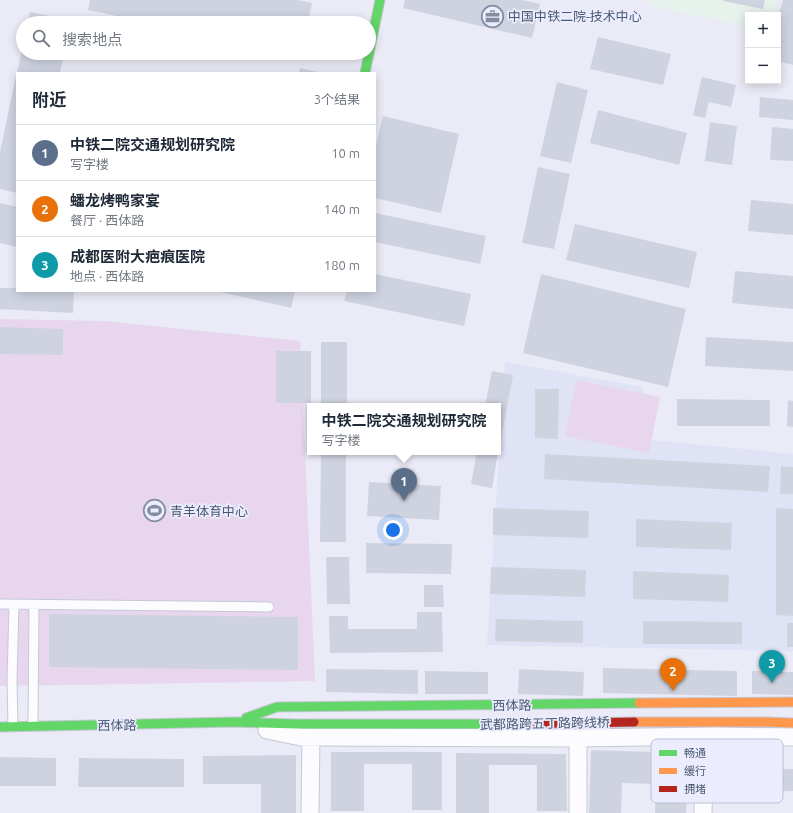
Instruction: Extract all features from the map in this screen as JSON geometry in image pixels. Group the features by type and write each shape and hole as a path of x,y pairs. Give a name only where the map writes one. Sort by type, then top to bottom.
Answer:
{"street":[{"path":"376,19 380,0"},
{"path":"365,72 368,60"},
{"name":"西体路","path":"234,722 277,707 793,702"},
{"name":"西体路","path":"0,727 234,722 296,724"},
{"name":"西体路","path":"234,722 301,737 793,737"},
{"name":"武都路跨五丁路跨线桥","path":"296,724 668,722 793,723"},
{"path":"310,813 311,737"},
{"path":"578,738 578,813"},
{"path":"703,803 703,813"}],"lane":[{"path":"0,604 269,607"},
{"path":"13,727 12,682 14,605"},
{"path":"33,726 34,605"}],"shaded area":[{"path":"648,0 777,0 774,12 745,12 745,26 647,5"},
{"name":"青羊体育中心","path":"0,319 104,321 300,341 315,681 0,686"},
{"path":"505,362 643,387 642,439 793,454 793,651 487,645 499,455 501,455 501,425"},
{"path":"576,380 660,397 649,453 565,436"}],"building":[{"path":"90,0 297,0 312,3 309,16 118,16 88,10"},
{"path":"405,0 522,0 540,4 532,38 403,8"},
{"path":"723,0 765,0 763,9"},
{"path":"783,0 793,0 793,65 781,62 781,12 779,12"},
{"path":"30,12 48,16 29,16"},
{"path":"598,37 671,54 663,85 590,69"},
{"path":"20,60 63,60 60,72 17,72"},
{"path":"300,68 318,72 299,72"},
{"path":"16,76 16,193 0,189 0,152"},
{"path":"702,77 736,85 731,107 709,102 705,118 693,115"},
{"path":"557,82 588,90 571,163 540,156"},
{"path":"760,97 793,100 793,120 759,117"},
{"path":"598,110 687,133 679,165 590,143"},
{"path":"383,116 459,134 441,213 376,198 376,146"},
{"path":"710,122 737,126 732,165 705,161"},
{"path":"772,127 793,129 793,161 770,160"},
{"path":"538,167 570,174 554,249 522,243"},
{"path":"751,200 793,204 793,235 748,231"},
{"path":"0,203 16,207 16,247 0,243"},
{"path":"376,213 486,236 480,264 376,242"},
{"path":"575,224 697,252 689,288 566,260"},
{"path":"735,271 793,276 793,309 732,303"},
{"path":"376,274 471,294 464,326 344,301 347,292 376,292"},
{"path":"541,274 686,309 668,387 523,353"},
{"path":"0,288 16,288 16,292 74,292 73,313 0,309"},
{"path":"220,292 295,292 291,308"},
{"path":"0,327 63,329 63,355 0,354"},
{"path":"706,337 793,342 793,371 705,366"},
{"path":"321,342 347,342 347,403 321,403"},
{"path":"276,351 311,351 311,403 276,403"},
{"path":"492,371 513,375 501,439 501,403 486,403"},
{"path":"535,389 559,389 558,439 535,438"},
{"path":"677,399 770,400 770,426 677,426"},
{"path":"788,400 793,401 793,427 787,426"},
{"path":"545,454 770,466 768,492 544,479"},
{"path":"321,455 346,455 346,542 320,542"},
{"path":"476,455 498,455 492,488 471,484"},
{"path":"781,466 793,467 793,494 780,494"},
{"path":"369,482 441,486 439,520 367,516"},
{"path":"493,508 589,511 588,538 493,535"},
{"path":"776,508 793,509 793,616 776,615"},
{"path":"636,519 732,523 731,550 636,547"},
{"path":"366,543 452,544 451,574 366,573"},
{"path":"326,557 349,557 350,604 327,604"},
{"path":"491,567 586,570 585,597 490,594"},
{"path":"633,571 729,575 728,602 633,599"},
{"path":"424,585 443,585 444,607 424,607"},
{"path":"417,612 442,612 443,652 330,653 329,616 348,616 348,629 417,629"},
{"path":"49,614 298,617 298,670 49,667"},
{"path":"496,619 583,621 583,643 495,641"},
{"path":"643,621 742,622 742,644 643,644"},
{"path":"787,623 793,623 793,647 787,647"},
{"path":"603,668 737,671 737,696 603,693"},
{"path":"326,669 418,670 418,694 326,692"},
{"path":"519,669 584,672 583,696 518,694"},
{"path":"425,671 488,672 488,694 425,694"},
{"path":"752,671 793,672 793,695 752,694"},
{"path":"591,750 651,752 651,784 622,783 621,813 589,813"},
{"path":"331,752 442,752 442,810 412,810 412,764 364,764 364,811 331,811"},
{"path":"456,753 566,754 567,811 537,811 537,765 489,765 489,813 456,813"},
{"path":"296,755 296,813 261,813 261,784 203,784 203,756"},
{"path":"0,757 56,758 56,786 0,786"},
{"path":"79,758 184,759 184,787 78,787"},
{"path":"783,769 793,769 793,791 783,791"},
{"path":"655,803 686,803 686,813 655,813"}],"traffic: fast":[{"path":"376,19 380,0"},
{"path":"365,72 368,60"},
{"path":"246,718 277,707 639,703"},
{"path":"0,727 234,722 296,724 501,724"}],"traffic: slow":[{"path":"639,703 793,702"},
{"path":"634,722 793,723"}],"traffic: jam":[{"path":"501,724 634,722"}],"place":[{"name":"中国中铁二院-技术中心","path":"492,16"},
{"name":"中铁二院交通规划研究院","path":"404,501"},
{"name":"青羊体育中心","path":"154,511"},
{"name":"成都医附大疤痕医院","path":"772,683"},
{"name":"蟠龙烤鸭家宴","path":"673,691"}]}
